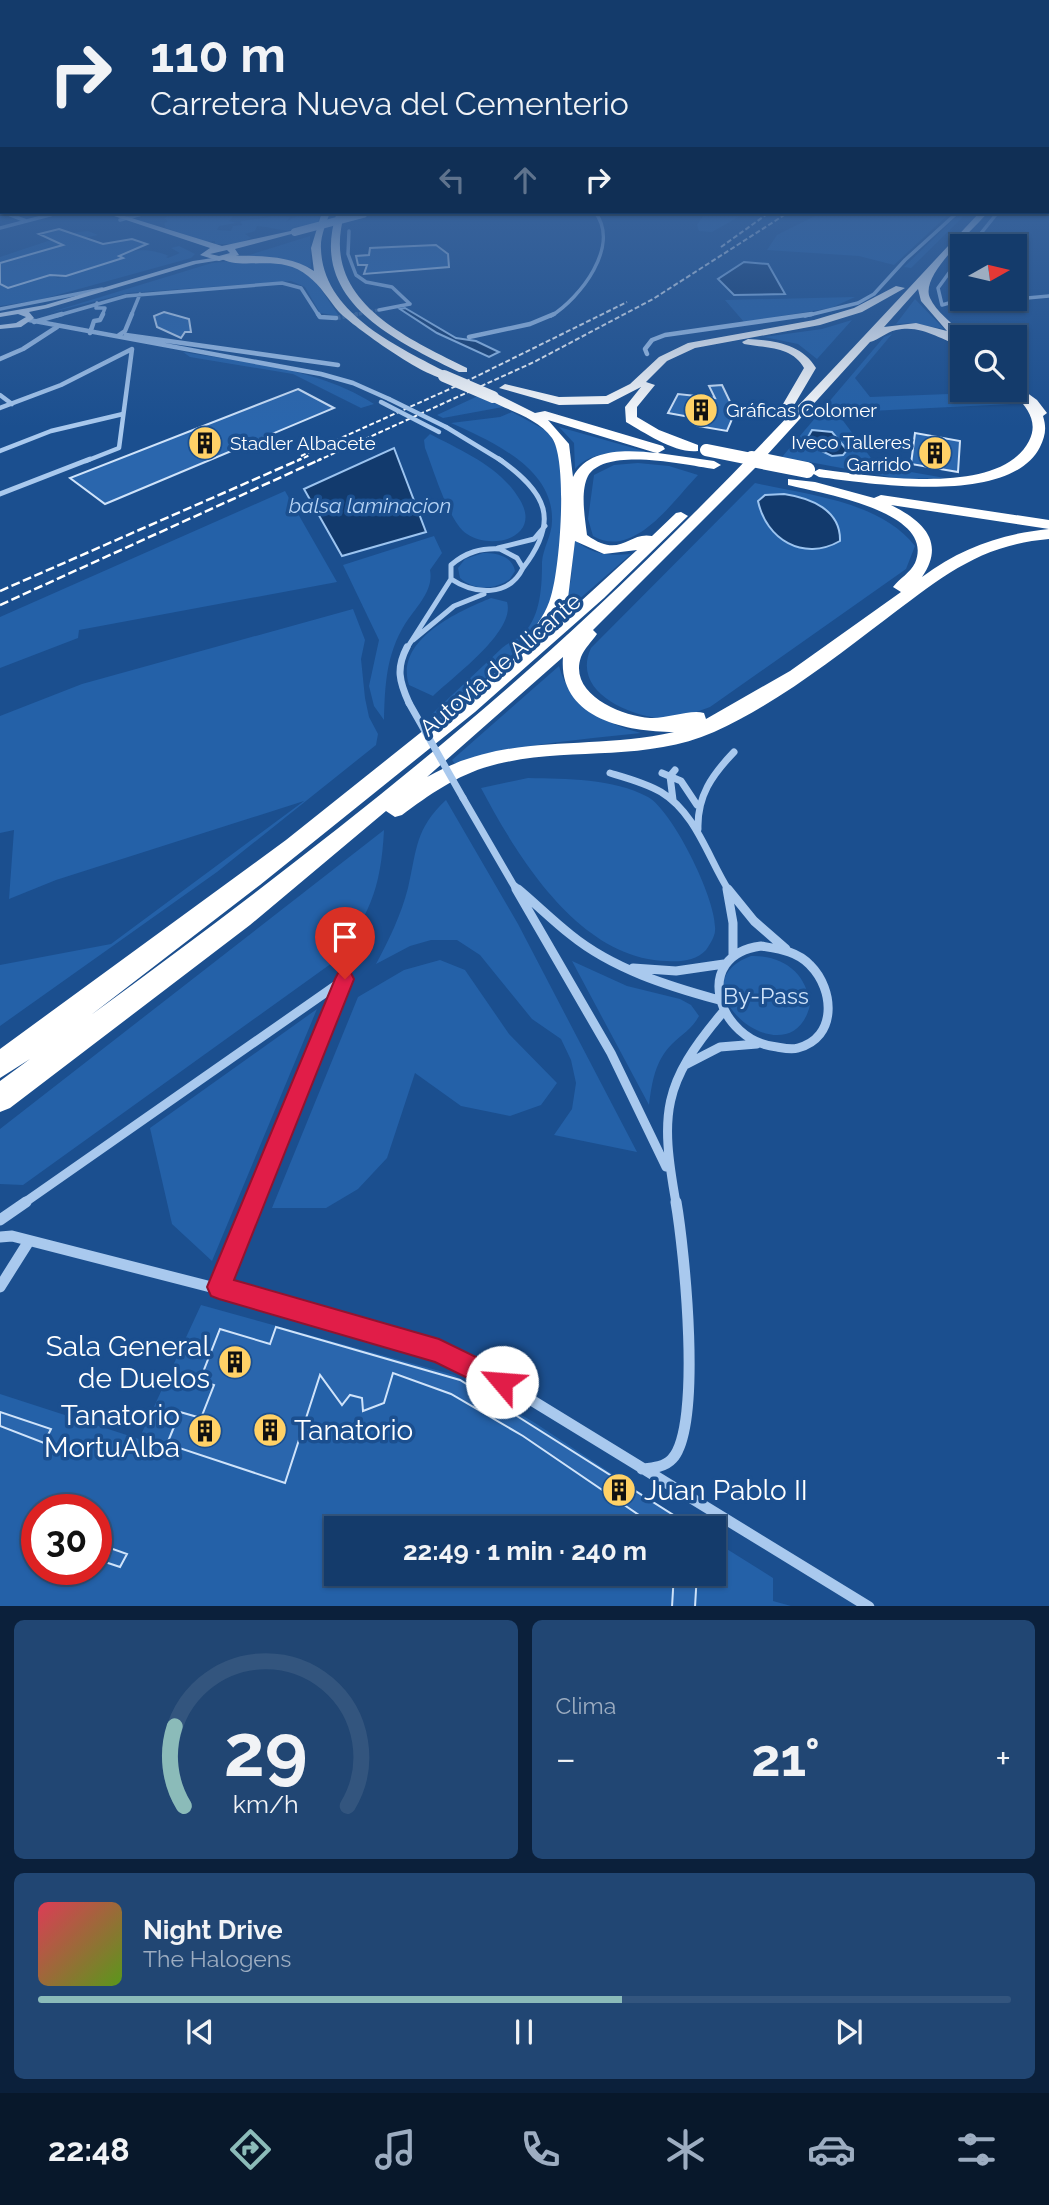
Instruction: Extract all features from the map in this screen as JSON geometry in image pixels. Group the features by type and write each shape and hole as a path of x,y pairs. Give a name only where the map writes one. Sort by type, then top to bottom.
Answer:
{"highway":[{"path":"317,277 365,330 444,376 699,453 814,476 1049,512"},
{"path":"322,277 334,299"},
{"path":"343,277 354,298 390,330 499,392 555,430 564,443 566,541 561,593 554,615 519,656 505,678"},
{"name":"Autovía de Alicante","path":"0,1065 102,994 505,678 677,519 911,277"},
{"name":"Autovía de Alicante","path":"0,1098 242,918 472,728 599,614 752,463 923,277"},
{"path":"927,277 923,287 925,299 950,327"},
{"path":"499,392 559,401 608,400 634,387 676,355 714,339 839,317 877,302 900,288"},
{"path":"860,345 886,329 908,326 950,336"},
{"path":"714,465 699,453 654,433 631,419 629,413 635,401 676,355 728,343 759,342 799,355 810,368 791,395 789,404"},
{"path":"1027,398 1049,424"},
{"path":"677,519 660,526 633,547 603,550 590,546 580,537 581,474 596,461 622,456 714,465 793,482 814,476 913,484 965,480 1005,470 1028,455 1039,436 1033,403"},
{"path":"599,614 595,628 578,644 571,664 576,688 593,707 615,719 659,726 693,720 716,709 820,644 909,581 925,562 924,541 905,520 884,507 814,476"},
{"path":"814,476 916,506 1049,525"},
{"path":"242,918 288,890 436,779 474,762 503,755 642,746 673,740 706,728 821,657 956,559 998,541 1049,534"}],"main road":[{"path":"3,313 46,307 144,277"},
{"path":"0,330 31,320 46,307"},
{"path":"3,313 26,313 31,320"}],"street":[{"path":"359,277 366,282 392,288 410,304 379,310"},
{"path":"469,337 534,325 566,309 589,277"},
{"path":"647,354 645,349 648,344 665,335 787,320 858,303 874,294 890,277"},
{"path":"946,277 938,288 942,305 950,303"},
{"path":"31,320 140,295 252,284 290,284 301,288 320,317 336,318"},
{"path":"3,313 102,289"},
{"path":"111,336 125,331 140,295"},
{"path":"1027,298 1049,296"},
{"path":"90,333 94,321 100,320 104,308 96,308 97,303"},
{"path":"31,320 57,327 321,374 354,383 446,428 503,460 521,475 541,504 545,527 542,544 523,568 517,581 454,606 409,642"},
{"path":"0,359 23,349 57,327"},
{"path":"111,336 135,335 338,365"},
{"path":"0,408 61,385 145,342"},
{"path":"0,494 119,447 132,349"},
{"path":"0,395 12,404"},
{"path":"381,402 439,432"},
{"path":"0,451 51,431 123,414"},
{"path":"545,527 534,539 495,549 470,551 459,556 451,565 451,579 409,642 399,669 399,681 463,798 611,1053 672,1181"},
{"path":"495,549 512,554 523,568"},
{"path":"451,579 468,589 491,592"},
{"path":"698,829 697,805 709,777 734,752"},
{"path":"610,773 640,782 673,800 698,829 726,886 745,912 788,950 814,968 824,982 831,1002 829,1021 819,1038 802,1048 780,1050 757,1044 722,1044 703,1052 686,1065"},
{"path":"662,773 673,773 697,805"},
{"path":"673,773 673,800"},
{"path":"515,886 573,937 660,984 719,1000"},
{"path":"726,886 733,923 733,955"},
{"path":"757,1044 743,1036 723,1012 717,981 724,964 733,955 757,946 788,950"},
{"path":"629,967 676,971 724,964"},
{"path":"0,1220 345,979 219,1287"},
{"path":"641,1469 664,1466 674,1457 684,1438 688,1402 681,1240 665,1139 667,1112 673,1082 686,1065 695,1045 723,1012"},
{"path":"0,1237 29,1241 219,1287 439,1351 502,1382 869,1606"},
{"path":"0,1287 29,1241"}],"green space":[{"path":"18,277 122,277 39,300 0,306 0,284 8,288"},
{"path":"166,277 313,277 339,316 320,313 305,287 291,281 128,293 48,313"},
{"path":"855,297 831,308 744,322 725,300"},
{"path":"915,299 944,329 912,323 896,324"},
{"path":"852,320 817,359 798,344 764,337 822,329"},
{"path":"892,334 855,378 870,397 950,394 950,402 1011,404 850,412 841,418 877,466 945,478 901,479 782,457 884,337"},
{"path":"183,352 306,375 330,382 374,404 361,408 293,374 190,357"},
{"path":"478,396 503,407 443,418 437,415"},
{"path":"512,412 549,432 562,459 560,551 555,594 539,626 524,644 436,722 432,714 502,648 524,633 537,609 543,557 552,521 550,502 543,486 531,471 501,448 451,423 500,417"},
{"path":"559,427 651,453 600,455 582,462 575,469 574,443"},
{"path":"430,434 480,461 512,488 525,513 525,523 520,531 512,537 489,541 478,539 460,528 448,507 425,448 424,440"},
{"path":"638,463 669,466 698,475 665,512 638,534 623,540 608,541 593,536 588,519 594,475 614,465"},
{"path":"755,483 841,502 883,519 915,546 906,569 710,707 664,719 629,711 604,696 594,687 588,676 587,663 591,648"},
{"path":"285,491 337,582 79,630 78,638 0,668 0,617"},
{"path":"434,536 442,553 430,570 427,592 405,624 394,647 386,682 384,720 374,706 369,686 379,640 343,565"},
{"path":"574,539 601,553 631,554 561,615 571,580"},
{"path":"483,553 498,555 511,562 515,571 510,579 485,588 460,578 458,568 465,559"},
{"path":"491,598 507,602 507,614 502,626 481,652 433,696 409,685 407,669 411,654 420,641 447,619"},
{"path":"353,609 365,640 361,659 365,698 369,717 378,734 376,745 217,872 0,1026 0,965 111,944 304,801 56,880 9,899 14,830 0,833 0,716 82,684"},
{"path":"559,666 564,680 580,703 601,718 641,733 524,747 455,764 452,760"},
{"path":"528,778 573,779 620,786 648,797 658,806 692,858 709,900 715,931 706,950 693,959 682,961 635,956 606,943 579,923 554,899 532,872 481,788"},
{"path":"446,800 518,924 637,1152 554,1135 572,1109 576,1083 571,1060 561,1039 532,1019 480,955 457,940 431,940 410,946 376,964 402,908 423,830 428,820"},
{"path":"384,830 380,869 371,902 355,932 332,963 23,1185 0,1184 0,1129"},
{"name":"By-Pass","path":"751,956 783,963 798,975 808,994 810,1005 799,1027 781,1035 762,1032 743,1021 729,1006 723,987 730,970"},
{"path":"440,960 465,970 509,1034 557,1083 541,1105 510,1116 461,1106 415,1073 387,1158 358,1189 326,1208 272,1208 358,997 404,970"},
{"path":"572,961 627,986 680,999 691,1005 699,1016 662,1057 653,1080 649,1105"},
{"path":"317,1009 212,1261 172,1224 150,1128"},
{"path":"201,1305 454,1375 535,1423 676,1516 324,1516 324,1586 726,1586 726,1549 773,1578 773,1601 791,1606 0,1606 0,1394 139,1439"}],"water":[{"path":"775,277 785,294 734,295 718,279"},
{"path":"405,308 456,338 476,341 499,352 489,357 437,333 400,309"},
{"path":"812,430 832,432 847,450 843,455 832,456 811,446 808,437"},
{"name":"balsa laminacion","path":"394,448 426,532 342,556 304,489"},
{"path":"784,494 814,502 822,507 835,521 840,541 826,547 800,548 778,536 762,514 758,501 765,495"}],"building":[{"path":"0,277 44,277 8,288 0,284"},
{"path":"164,312 189,319 191,332 185,332 181,338 157,327 154,316"},
{"name":"Gráficas Colomer","path":"722,385 735,412 727,431 698,426 701,419 668,413 678,394 715,398 709,386"},
{"name":"Stadler Albacete","path":"298,389 334,408 105,504 70,478"},
{"name":"Iveco Talleres Garrido","path":"915,433 960,441 958,472 911,464"},
{"path":"276,1327 460,1380 675,1516 640,1516 523,1436 451,1394 393,1373 384,1403 363,1411 362,1398 350,1395 342,1405 320,1375 285,1483 167,1444 180,1412 201,1418 214,1385 200,1380 220,1329 270,1344"},
{"path":"0,1412 51,1429 44,1443 0,1426"},
{"path":"112,1549 127,1554 120,1567 112,1564"},
{"name":"Juan Pablo II","path":"673,1586 696,1586 695,1606 672,1606"}],"tunnel":[{"path":"348,316 379,310"},
{"path":"336,318 358,314"}],"railway":[{"path":"317,461 534,362 653,299 687,277"},
{"path":"301,456 463,383 627,302"},
{"path":"297,461 310,455"},
{"path":"0,591 301,459"},
{"path":"0,605 321,459"}],"place":[{"name":"Gráficas Colomer","path":"701,410"},
{"name":"Stadler Albacete","path":"205,443"},
{"name":"Iveco Talleres Garrido","path":"935,453"},
{"name":"Sala General de Duelos","path":"235,1362"},
{"name":"Tanatorio","path":"270,1430"},
{"name":"Tanatorio MortuAlba","path":"205,1431"},
{"name":"Juan Pablo II","path":"619,1490"}],"route":[{"path":"345,979 219,1287 330,1317 439,1351 502,1382"}]}
